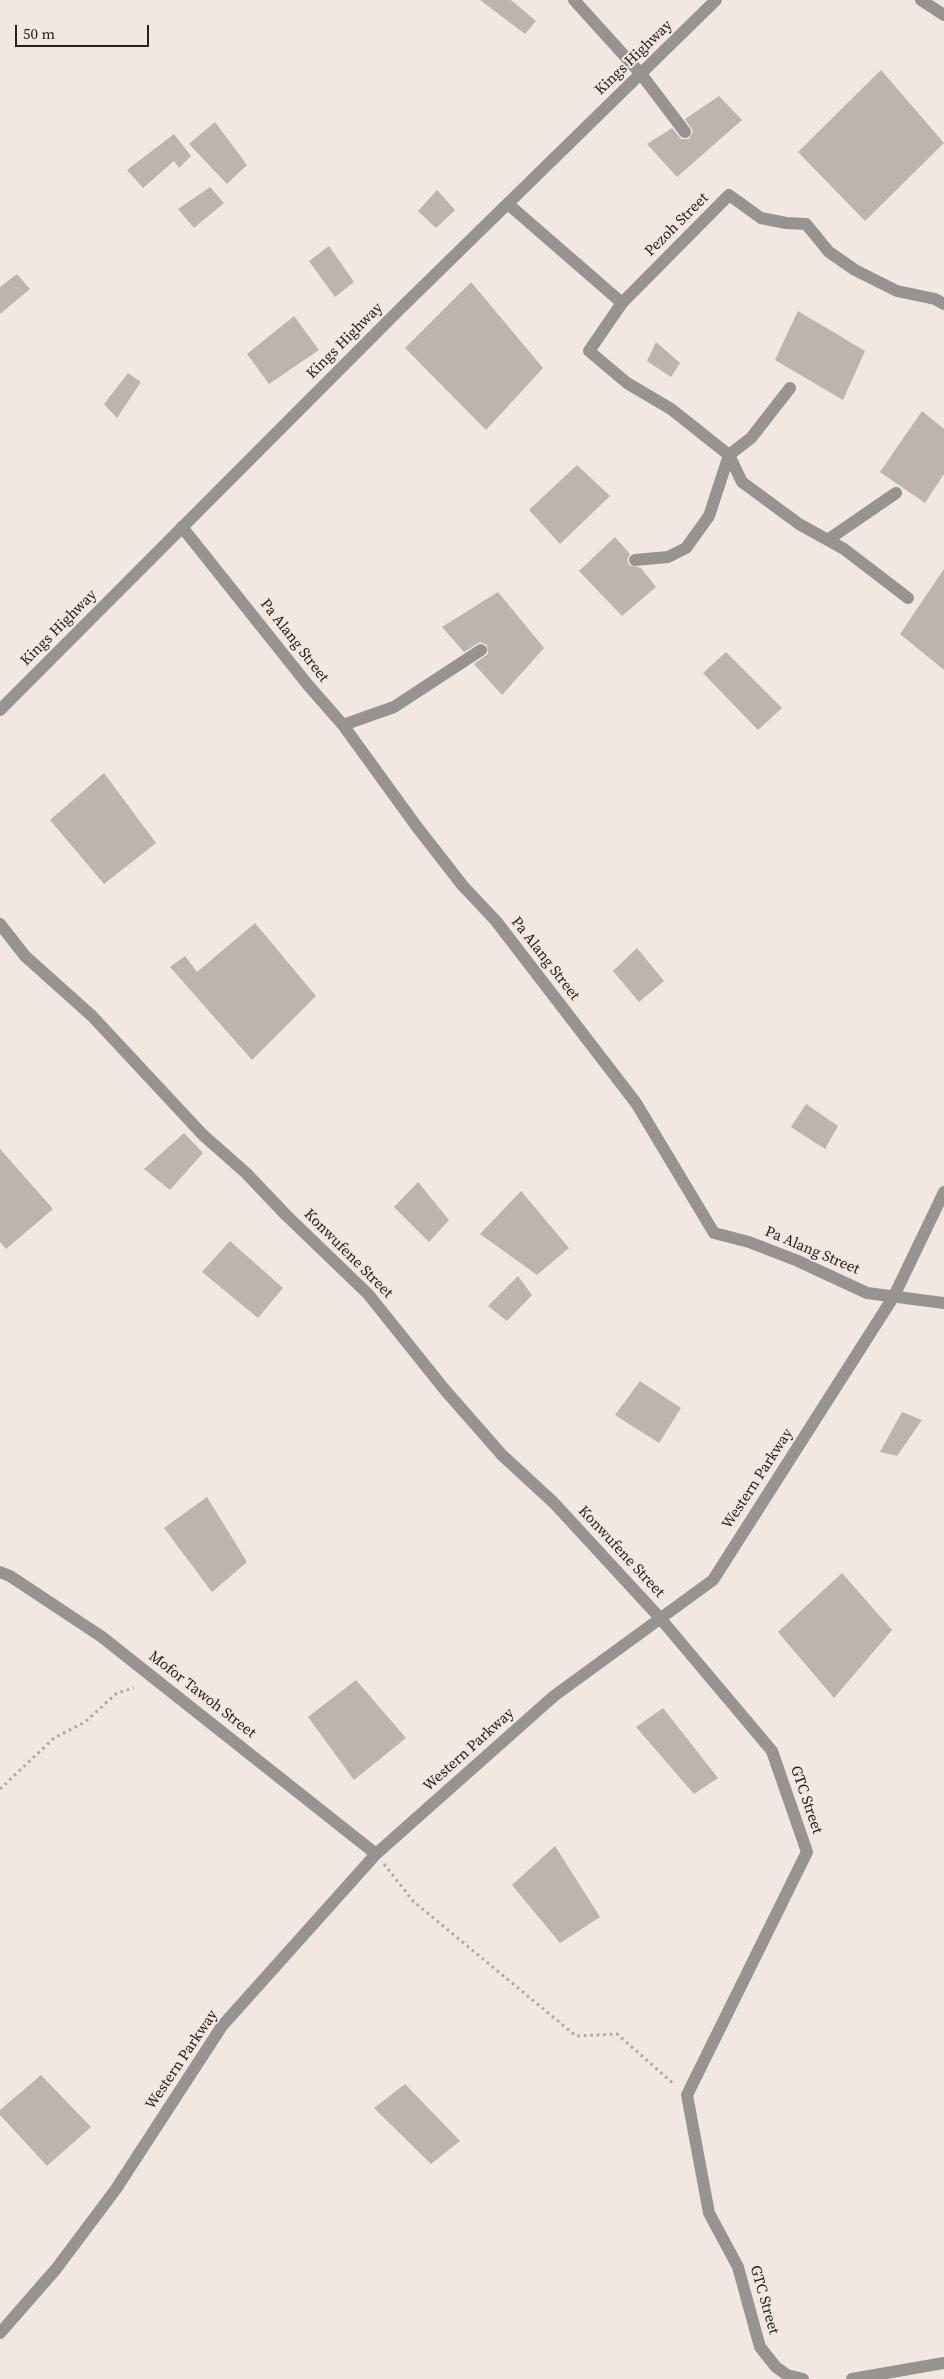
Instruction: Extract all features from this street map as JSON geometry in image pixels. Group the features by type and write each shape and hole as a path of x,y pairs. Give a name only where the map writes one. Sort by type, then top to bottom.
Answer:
{"street":[{"path":"574,0 641,74 685,132"},
{"name":"Kings Highway","path":"0,710 182,527 716,0"},
{"path":"921,0 944,15"},
{"name":"Pezoh Street","path":"622,303 729,195 761,218 786,223 806,224 829,252 855,270 897,291 935,299 944,304"},
{"path":"508,204 622,303 589,351 627,383 671,409 729,455 742,482 799,524 829,539 908,598"},
{"path":"634,560 668,557 686,548 709,516 729,455 751,438 790,388"},
{"path":"829,539 896,493"},
{"name":"Pa Alang Street","path":"182,527 308,685 344,725 417,827 463,886 496,921 636,1103 714,1234 749,1242 798,1261 867,1293 944,1302"},
{"path":"344,725 394,707 481,650"},
{"name":"Konwufene Street","path":"0,924 25,956 92,1016 203,1135 246,1173 286,1215 368,1294 445,1390 502,1454 554,1503 660,1618"},
{"name":"Western Parkway","path":"0,2333 56,2269 116,2189 222,2026 376,1854 554,1696 713,1580 894,1296 944,1192"},
{"name":"Mofor Tawoh Street","path":"0,1572 10,1576 102,1637 376,1854"},
{"name":"GTC Street","path":"660,1618 772,1752 807,1852 687,2095 709,2213 738,2267 760,2347 776,2367 787,2376 803,2379"},
{"path":"852,2379 944,2363"}],"path":[{"path":"0,1789 54,1738 86,1722 117,1693 134,1688"},
{"path":"376,1854 413,1900 576,2036 617,2034 687,2095"}],"building":[{"path":"480,0 511,0 536,21 525,34"},
{"path":"881,70 944,143 865,221 798,152"},
{"path":"719,96 742,120 677,177 647,144 672,128 681,139 689,139 693,131 685,119"},
{"path":"215,122 247,165 227,184 189,144"},
{"path":"174,134 191,156 179,168 174,161 143,188 127,170"},
{"path":"210,187 224,203 194,228 178,209"},
{"path":"437,190 455,210 436,228 418,211"},
{"path":"329,246 354,282 335,297 309,261"},
{"path":"17,274 30,289 0,314 0,287"},
{"path":"471,282 543,368 486,430 405,348"},
{"path":"798,311 865,351 843,400 775,360"},
{"path":"294,316 319,350 269,384 247,354"},
{"path":"656,342 680,363 671,377 647,361"},
{"path":"128,373 141,382 117,418 104,404"},
{"path":"922,411 944,429 944,474 925,503 880,472"},
{"path":"577,465 610,496 560,544 529,510"},
{"path":"615,537 630,554 627,560 629,565 641,568 656,587 622,616 579,571"},
{"path":"944,569 944,670 900,634"},
{"path":"498,592 544,648 502,695 474,664 488,654 487,645 480,642 464,652 442,627"},
{"path":"726,652 782,708 758,730 703,673"},
{"path":"104,773 156,843 104,884 50,820"},
{"path":"255,923 316,996 252,1060 170,967 185,956 197,972"},
{"path":"637,948 664,981 639,1002 613,971"},
{"path":"806,1104 838,1126 825,1149 791,1127"},
{"path":"184,1133 203,1153 170,1190 144,1169"},
{"path":"0,1149 53,1209 6,1249 0,1242"},
{"path":"418,1182 449,1220 429,1242 394,1207"},
{"path":"521,1191 569,1248 537,1275 480,1234"},
{"path":"230,1241 283,1288 258,1318 202,1272"},
{"path":"518,1276 532,1295 507,1321 488,1306"},
{"path":"640,1381 681,1408 659,1443 615,1415"},
{"path":"902,1412 922,1420 897,1456 880,1452"},
{"path":"207,1497 247,1562 212,1592 164,1528"},
{"path":"842,1573 892,1630 834,1698 778,1632"},
{"path":"356,1680 406,1738 354,1780 308,1717"},
{"path":"663,1708 718,1778 694,1794 636,1727"},
{"path":"555,1846 600,1917 560,1943 512,1885"},
{"path":"41,2075 91,2127 47,2166 0,2115 0,2110"},
{"path":"405,2084 460,2141 431,2164 374,2108"}]}
